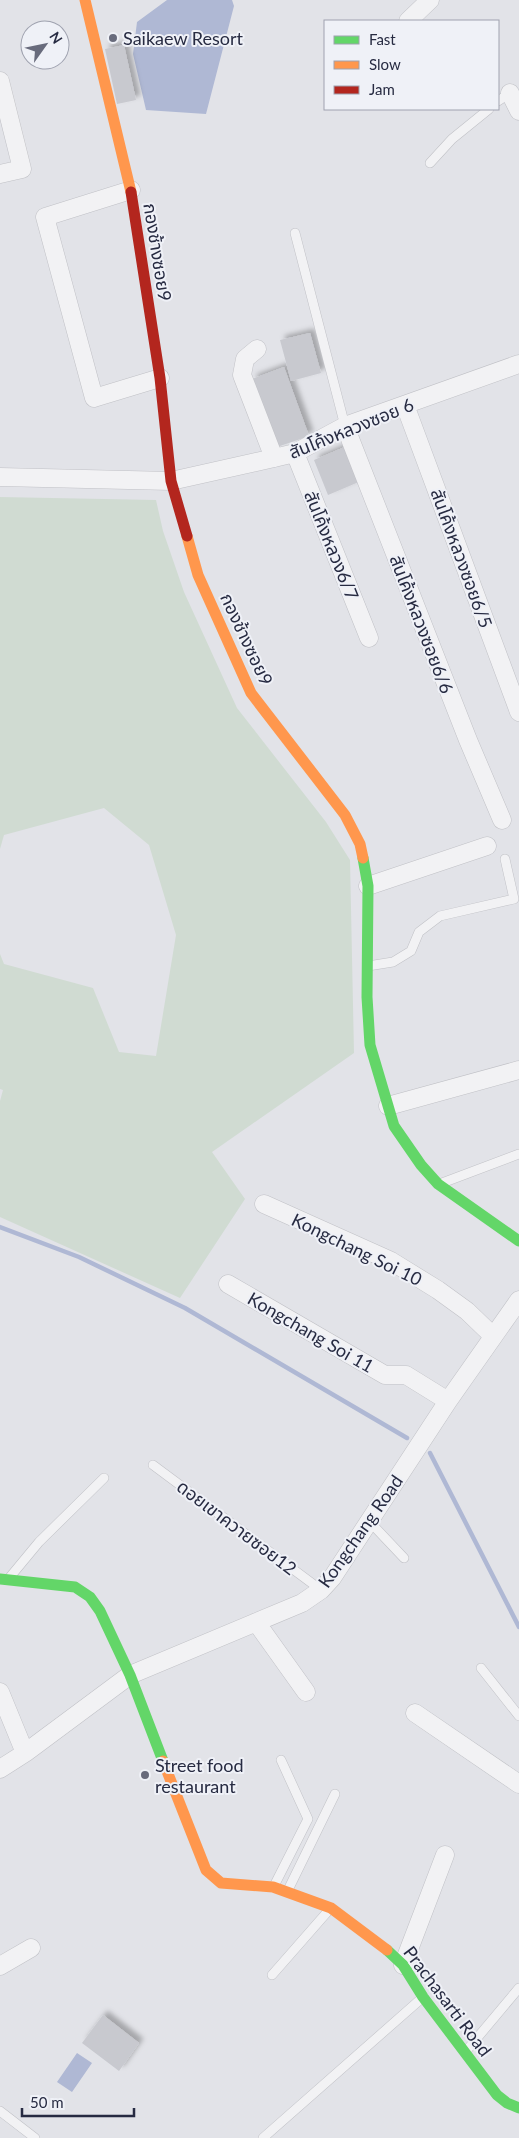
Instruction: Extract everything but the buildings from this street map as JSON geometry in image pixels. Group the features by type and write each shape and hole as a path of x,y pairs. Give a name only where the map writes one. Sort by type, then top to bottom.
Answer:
{"street":[{"name":"กองช้างซอย9","path":"85,0 131,190 160,378 171,481 198,575 251,693 345,814 360,844 368,886 370,1045 394,1126 421,1165 438,1184 519,1241"},
{"path":"409,20 430,0"},
{"path":"0,81 22,168 0,174"},
{"path":"504,97 519,111"},
{"path":"131,190 45,217 94,398 160,378"},
{"path":"257,349 245,359 242,375 274,458"},
{"name":"สันโค้งหลวงซอย 6","path":"0,477 171,481 295,453 345,426 519,364"},
{"name":"สันโค้งหลวงซอย6/5","path":"405,405 519,712"},
{"name":"สันโค้งหลวงซอย6/6","path":"345,426 468,740 502,820"},
{"name":"สันโค้งหลวง6/7","path":"295,453 369,638"},
{"path":"368,886 487,846"},
{"path":"388,1106 519,1070"},
{"name":"Kongchang Soi 10","path":"264,1204 391,1261 438,1290 467,1311 493,1336"},
{"name":"Kongchang Soi 11","path":"228,1284 385,1375 406,1375 448,1401"},
{"name":"Kongchang Road","path":"0,1769 24,1754 130,1675 302,1603 321,1590 332,1578 448,1401 519,1300"},
{"name":"Prachasarti Road","path":"3,1580 75,1587 90,1597 100,1610 130,1675 206,1870 221,1883 273,1887 331,1908 376,1940 403,1965 423,1997 497,2095 507,2103 519,2108"},
{"path":"256,1622 306,1692"},
{"path":"0,1692 24,1754"},
{"path":"415,1713 519,1784"},
{"path":"403,1965 445,1855"},
{"path":"0,1966 31,1948"}],"lane":[{"path":"430,163 452,140 488,110"},
{"path":"294,233 345,426"},
{"path":"368,966 392,962 411,951 420,932 440,916 514,899 505,859"},
{"path":"438,1184 519,1154"},
{"name":"ดอยเขาควายซอย12","path":"153,1465 321,1590"},
{"path":"3,1580 104,1478"},
{"path":"369,1521 404,1558"},
{"path":"481,1668 519,1716"},
{"path":"273,1887 308,1819 281,1760"},
{"path":"287,1892 336,1794"},
{"path":"272,1976 331,1908"},
{"path":"465,2052 519,1988"},
{"path":"263,2138 423,1997"},
{"path":"0,2111 35,2138"}],"shaded area":[{"path":"0,497 156,500 163,531 184,592 237,708 326,822 350,860 354,1053 212,1152 245,1199 180,1298 0,1217 0,1101 3,1090 0,1089 0,954 4,964 93,988 119,1052 156,1056 176,935 149,845 104,808 4,835 0,849"}],"water":[{"path":"167,0 232,0 234,6 206,114 146,110 133,54 137,22"},
{"path":"77,2053 92,2063 72,2092 57,2082"}],"waterway":[{"path":"0,1227 79,1257 185,1308 407,1438"},
{"path":"430,1453 519,1627"}],"traffic: fast":[{"path":"363,858 368,886 367,997 370,1045 394,1126 421,1165 438,1184 519,1241"},
{"path":"0,1579 75,1587 90,1597 100,1611 130,1675 163,1761"},
{"path":"387,1950 403,1965 423,1997 497,2095 507,2103 519,2108"}],"traffic: slow":[{"path":"85,0 131,192"},
{"path":"187,536 198,575 251,693 345,815 360,844 363,858"},
{"path":"163,1761 206,1870 221,1883 273,1887 331,1908 387,1950"}],"traffic: jam":[{"path":"131,192 160,378 171,481 187,536"}],"place":[{"name":"Saikaew Resort","path":"113,38"},
{"name":"Street food restaurant","path":"145,1775"}]}
